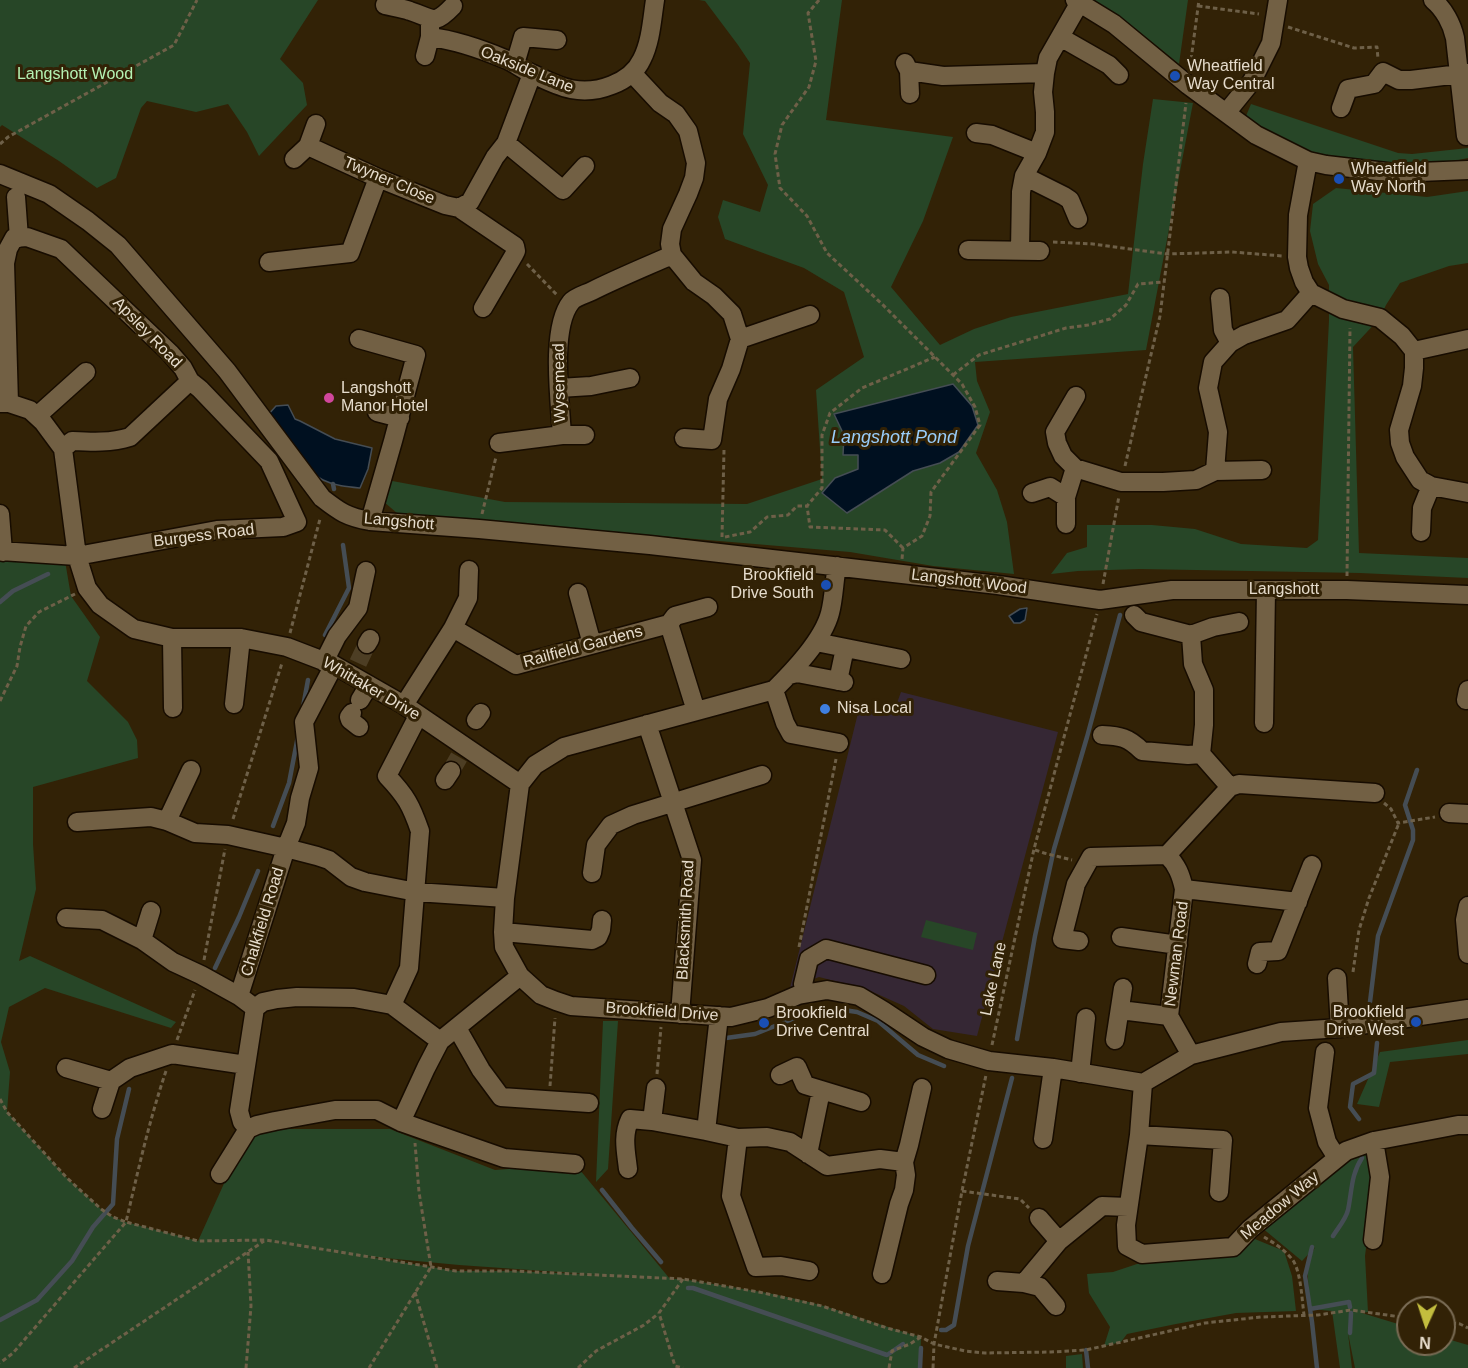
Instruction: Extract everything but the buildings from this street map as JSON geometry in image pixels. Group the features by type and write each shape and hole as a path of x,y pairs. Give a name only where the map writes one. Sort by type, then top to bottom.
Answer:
{"street":[{"path":"655,0 642,60 632,73 660,103 676,114 688,130 696,163 694,178 672,229 670,244 672,255 694,282 732,314 740,339 718,399 712,440 684,438"},
{"path":"1020,250 1021,192 1024,176 1037,153 1044,132 1043,92 1048,58 1077,1 1114,24 1188,85 1256,135 1308,161 1395,173 1468,170"},
{"path":"1437,1 1453,26 1464,73 1466,136"},
{"name":"Oakside Lane","path":"385,5 409,10 446,39 515,64 532,74 574,91 589,92 605,88 624,80 632,73"},
{"path":"425,56 430,28 453,6"},
{"path":"1226,113 1252,81 1271,43 1276,13"},
{"path":"515,64 523,37 557,40"},
{"path":"1060,37 1109,65 1119,75"},
{"path":"910,94 907,67 943,76 1045,73"},
{"path":"1341,108 1348,89 1374,84 1383,72 1399,80 1464,73"},
{"path":"465,205 506,143 532,74"},
{"path":"294,159 308,146 316,124"},
{"path":"976,133 992,135 1037,153"},
{"path":"506,143 563,190 585,166"},
{"name":"Twyner Close","path":"308,146 445,205 465,205 470,217 513,249"},
{"path":"1308,161 1298,215 1297,257 1304,282 1311,293 1350,312 1380,318 1402,336 1414,351 1412,386 1399,430 1400,443 1405,457 1420,480 1431,486 1468,494"},
{"name":"Langshott","path":"0,174 49,194 118,245 227,370 322,498 341,513 370,521 722,545 837,566"},
{"path":"1024,176 1070,200 1078,219"},
{"path":"269,262 350,253 378,178"},
{"path":"4,403 5,263 16,197"},
{"name":"Apsley Road","path":"9,245 27,237 62,249 170,353 183,368 190,381 130,437 100,442 72,441 63,449"},
{"path":"483,308 513,249"},
{"path":"968,250 1040,252"},
{"path":"569,307 572,301 672,255"},
{"path":"1215,471 1218,432 1208,388 1213,362 1230,343 1244,335 1287,320 1311,293"},
{"path":"1220,298 1223,330 1230,343"},
{"name":"Wysemead","path":"562,435 558,368 559,337 569,307"},
{"path":"740,339 810,315"},
{"path":"359,339 416,355 370,521"},
{"path":"1414,351 1468,339"},
{"path":"37,417 86,372"},
{"path":"560,388 591,386 630,378"},
{"name":"Burgess Road","path":"76,556 217,530 283,527 297,522 269,461 190,381"},
{"path":"1076,396 1055,432 1063,456 1075,468 1121,482 1196,480 1215,471 1262,470"},
{"name":"Whittaker Drive","path":"4,403 30,411 43,422 63,449 76,556 87,588 99,605 134,629 172,639 242,638 287,647 355,670 360,706 411,710 520,784"},
{"path":"377,411 400,418"},
{"name":"Wysemead","path":"499,443 562,435 585,435"},
{"path":"1066,524 1066,497 1075,468"},
{"path":"1420,532 1422,508 1431,486"},
{"path":"1032,493 1050,487 1066,497"},
{"path":"0,513 2,551 76,556"},
{"path":"520,784 536,765 564,747 774,690 816,642 830,614 837,566"},
{"name":"Langshott Wood","path":"837,566 1100,600"},
{"path":"392,1005 409,968 420,831 414,812 403,793 387,776 411,710 468,598 469,570"},
{"name":"Chalkfield Road","path":"239,996 296,823 300,798 309,768 304,722 329,663 337,636 358,608 366,571"},
{"name":"Langshott","path":"1100,600 1172,590 1347,590 1468,595"},
{"path":"1264,723 1266,590"},
{"path":"578,593 592,644"},
{"name":"Railfield Gardens","path":"453,628 516,665 669,624 675,616 708,607"},
{"path":"1134,615 1141,622 1191,635 1213,627 1239,622"},
{"path":"669,624 696,711"},
{"path":"1191,635 1193,663 1204,690 1201,754 1230,787"},
{"path":"234,704 242,638"},
{"path":"172,639 173,708"},
{"path":"816,642 901,658"},
{"path":"789,675 797,673 841,682 845,648"},
{"path":"774,690 791,734 839,743"},
{"name":"Blacksmith Road","path":"647,724 692,860 671,1013"},
{"path":"1102,735 1122,736 1134,742 1142,751 1201,754"},
{"path":"167,821 191,770"},
{"path":"592,873 596,845 611,825 633,815 762,775"},
{"path":"1079,941 1062,939 1084,859 1167,855 1230,787 1239,784 1309,783 1375,793"},
{"name":"Brookfield Drive","path":"520,784 505,898 504,948 520,976 541,995 571,1006 731,1017 768,1008 798,994 827,990 859,996 923,1037 948,1049 989,1061 1053,1068 1143,1083"},
{"path":"1449,813 1468,814"},
{"path":"77,822 151,817 195,833 228,835 329,860 351,877 365,882 416,892 505,898"},
{"path":"1167,855 1176,864 1184,889"},
{"path":"1257,964 1260,952 1278,951 1312,865"},
{"name":"Newman Road","path":"1191,1055 1169,1016 1184,889 1298,902"},
{"path":"142,940 151,911"},
{"path":"1467,915 1468,954"},
{"name":"Chalkfield Road","path":"66,918 102,920 142,940 173,962 239,996 255,1008 263,1002 277,999 354,998 392,1005 440,1041"},
{"path":"503,932 592,940 598,937 602,920"},
{"path":"1121,937 1178,945"},
{"path":"805,993 803,984 809,959 826,949 926,975"},
{"path":"408,1124 426,1068 440,1041 520,976"},
{"path":"1340,1028 1345,979"},
{"path":"1115,1040 1123,988"},
{"path":"248,1129 242,1122 239,1112 255,1008"},
{"path":"1143,1083 1191,1055 1281,1032 1340,1028 1468,1009"},
{"path":"1120,1010 1169,1016"},
{"path":"706,1131 719,1016"},
{"path":"1080,1073 1086,1018"},
{"path":"457,1028 481,1070 501,1097 589,1103"},
{"path":"1324,1052 1318,1108 1327,1142 1337,1158"},
{"path":"102,1109 111,1081 130,1068 172,1054 246,1065"},
{"path":"780,1075 797,1067 805,1085 861,1102"},
{"path":"66,1068 111,1081"},
{"path":"1043,1139 1053,1068"},
{"name":"Meadow Way","path":"1143,1083 1139,1135 1126,1225 1127,1246 1142,1254 1233,1247 1250,1229 1346,1151 1374,1141 1468,1125"},
{"path":"652,1121 656,1088"},
{"path":"882,1274 904,1190 906,1175 904,1162 922,1088"},
{"path":"808,1154 821,1091"},
{"path":"220,1174 248,1129 275,1121 334,1110 377,1110 408,1124 504,1158 575,1164"},
{"path":"628,1169 624,1140 630,1119 652,1121 738,1138 767,1137 790,1142 827,1166 880,1159 904,1162"},
{"path":"1139,1135 1223,1140 1219,1192"},
{"path":"738,1138 722,1198 756,1267 781,1266 809,1271"},
{"path":"1373,1240 1380,1177 1374,1141"},
{"path":"1024,1283 1059,1241 1102,1206 1128,1207"},
{"path":"1039,1218 1059,1241"},
{"path":"997,1281 1040,1287 1056,1306"}],"path":[{"path":"0,144 8,137 174,45 197,0"},
{"path":"819,0 808,13 816,62 808,87 782,125 775,153 780,188 807,216 826,253 882,304 962,384 975,407 980,425 932,492 930,516 922,536 903,548"},
{"name":"Lake Lane","path":"933,1368 934,1344 962,1191 1034,849 1100,600 1121,482 1160,316 1199,0"},
{"path":"1198,6 1276,13 1353,48 1377,47 1379,73 1383,72"},
{"path":"1040,252 1053,242 1093,244 1167,254 1232,252 1297,257"},
{"path":"513,249 569,307"},
{"path":"953,375 979,355 1066,328 1110,319 1126,305 1138,284 1164,282"},
{"path":"1347,590 1350,312"},
{"path":"903,548 885,530 810,527 807,506 822,488 822,435 830,413 862,388 934,357"},
{"path":"712,440 723,442 722,545 750,532 767,517 788,515 797,506 807,506"},
{"path":"479,529 499,443"},
{"path":"0,1363 13,1353 126,1221 155,1104 201,975 228,835 287,647 320,519"},
{"path":"900,573 903,548"},
{"path":"0,701 17,666 26,626 39,612 87,588"},
{"path":"798,952 839,743"},
{"path":"1375,793 1391,809 1399,823"},
{"path":"1399,823 1422,819"},
{"path":"1345,979 1354,955 1369,898 1399,823"},
{"path":"1034,849 1044,853 1084,859"},
{"path":"549,1100 556,1001"},
{"path":"656,1088 671,1013"},
{"path":"0,1099 7,1112 67,1178 101,1209 113,1217 198,1241 266,1240 456,1271 513,1271 683,1279 822,1306 921,1337 934,1344 985,1353 1086,1350 1205,1323 1261,1317 1318,1315 1351,1310 1396,1316"},
{"path":"369,1368 431,1267 408,1124"},
{"path":"962,1191 1020,1199 1039,1218"},
{"path":"1250,1229 1284,1251 1294,1262 1304,1315"},
{"path":"74,1368 266,1240"},
{"path":"246,1368 251,1306 248,1252"},
{"path":"578,1368 596,1351 644,1325 659,1313 683,1279"},
{"path":"415,1292 437,1368"},
{"path":"659,1313 675,1366 683,1368"},
{"path":"889,1368 892,1352 921,1337"}],"shaded area":[{"path":"901,692 1058,732 977,1036 933,1029 904,1006 866,989 819,977 790,988 859,709 894,711"}],"green space":[{"name":"Langshott Wood","path":"0,0 318,0 280,59 303,83 307,105 259,156 247,132 228,104 196,112 147,101 141,108 116,178 97,188 2,125 0,127"},
{"path":"699,0 842,0 826,120 953,137 923,221 891,287 940,345 974,329 1011,317 1128,294 1153,99 1193,103 1146,350 975,362 977,381 990,412 976,453 997,490 1007,522 1014,574 933,566 850,552 398,514 383,501 387,480 505,502 747,504 822,479 816,390 864,357 844,292 804,268 725,239 718,217 723,200 760,212 768,185 743,134 750,63 705,1"},
{"path":"1093,0 1188,0 1179,64 1136,29"},
{"path":"1251,104 1398,153 1412,154 1468,148 1468,158 1454,161 1369,165 1312,155 1270,134 1246,116"},
{"path":"1336,188 1427,197 1468,191 1468,263 1449,266 1400,283 1380,318 1353,347 1359,553 1468,558 1468,578 1360,573 1140,569 1051,574 1067,553 1087,547 1087,525 1152,525 1195,529 1241,544 1307,548 1318,540 1329,285 1318,264 1310,231 1313,204"},
{"path":"0,551 64,555 71,596 100,637 87,681 128,722 137,740 138,758 33,787 36,889 19,961 30,956 176,1022 171,1028 45,988 9,1007 1,1042 10,1072 7,1112 67,1178 101,1209 126,1222 198,1241 236,1157 252,1133 267,1129 390,1129 495,1170 575,1164 670,1279 683,1279 807,1301 921,1337 920,1368 0,1368","holes":["364,1256 602,1275 456,1271"]},
{"path":"926,920 977,933 973,950 921,937"},
{"path":"603,1021 618,1021 608,1169 596,1182"},
{"path":"1468,1040 1468,1054 1390,1062 1379,1107 1357,1104 1380,1052"},
{"path":"1370,1152 1375,1178 1365,1256 1368,1312 1362,1313 1396,1323 1396,1356 1456,1356 1456,1342 1468,1345 1468,1368 1355,1368 1348,1333 1352,1368 1340,1368 1332,1311 1310,1309 1307,1264 1315,1247 1302,1261 1261,1227 1345,1162"},
{"path":"1250,1237 1284,1251 1292,1276 1296,1311 1236,1313 1127,1334 1121,1342 1104,1346 1110,1327 1089,1293 1087,1274 1113,1272 1143,1262"},
{"path":"1082,1354 1083,1368 1066,1368 1066,1356"}],"water":[{"name":"Langshott Pond","path":"953,384 972,406 978,425 959,452 940,463 913,471 847,513 822,493 835,478 858,469 858,455 843,455 844,435 834,414"},
{"path":"288,405 295,419 335,439 372,448 368,469 360,488 346,487 323,480 302,461 267,416 276,406"},
{"path":"1027,608 1025,620 1014,623 1009,616 1020,609"}],"waterway":[{"path":"333,484 334,489"},
{"path":"325,635 349,588 343,545"},
{"path":"0,602 13,591 48,574"},
{"path":"1017,1039 1035,936 1054,849 1120,615"},
{"path":"303,707 308,680"},
{"path":"273,826 289,783 298,736"},
{"path":"1370,1002 1378,936 1413,840 1413,830 1405,805 1417,770"},
{"path":"215,968 258,871"},
{"path":"726,1038 755,1034 800,1016 837,1009 857,1012 878,1021 918,1055 944,1066"},
{"path":"1359,1119 1350,1107 1353,1084 1374,1073 1377,1043"},
{"path":"941,1330 954,1325 968,1246 1012,1078"},
{"path":"0,1320 37,1300 72,1261 93,1227 113,1204 117,1139 129,1089"},
{"path":"1333,1236 1347,1213 1354,1176 1362,1158"},
{"path":"602,1190 661,1262"},
{"path":"1312,1247 1305,1276 1317,1368"},
{"path":"688,1288 887,1355 903,1344"},
{"path":"1310,1309 1349,1302 1350,1307"},
{"path":"1350,1333 1351,1313"},
{"path":"920,1368 921,1348"},
{"path":"1086,1350 1088,1368"}],"tunnel":[{"path":"358,663 367,644"},
{"path":"451,771 459,757"}],"place":[{"name":"Wheatfield Way Central","path":"1175,76"},
{"name":"Wheatfield Way North","path":"1339,179"},
{"name":"Langshott Manor Hotel","path":"329,398"},
{"name":"Brookfield Drive South","path":"826,585"},
{"name":"Nisa Local","path":"825,709"},
{"name":"Brookfield Drive West","path":"1416,1022"},
{"name":"Brookfield Drive Central","path":"764,1023"}]}
